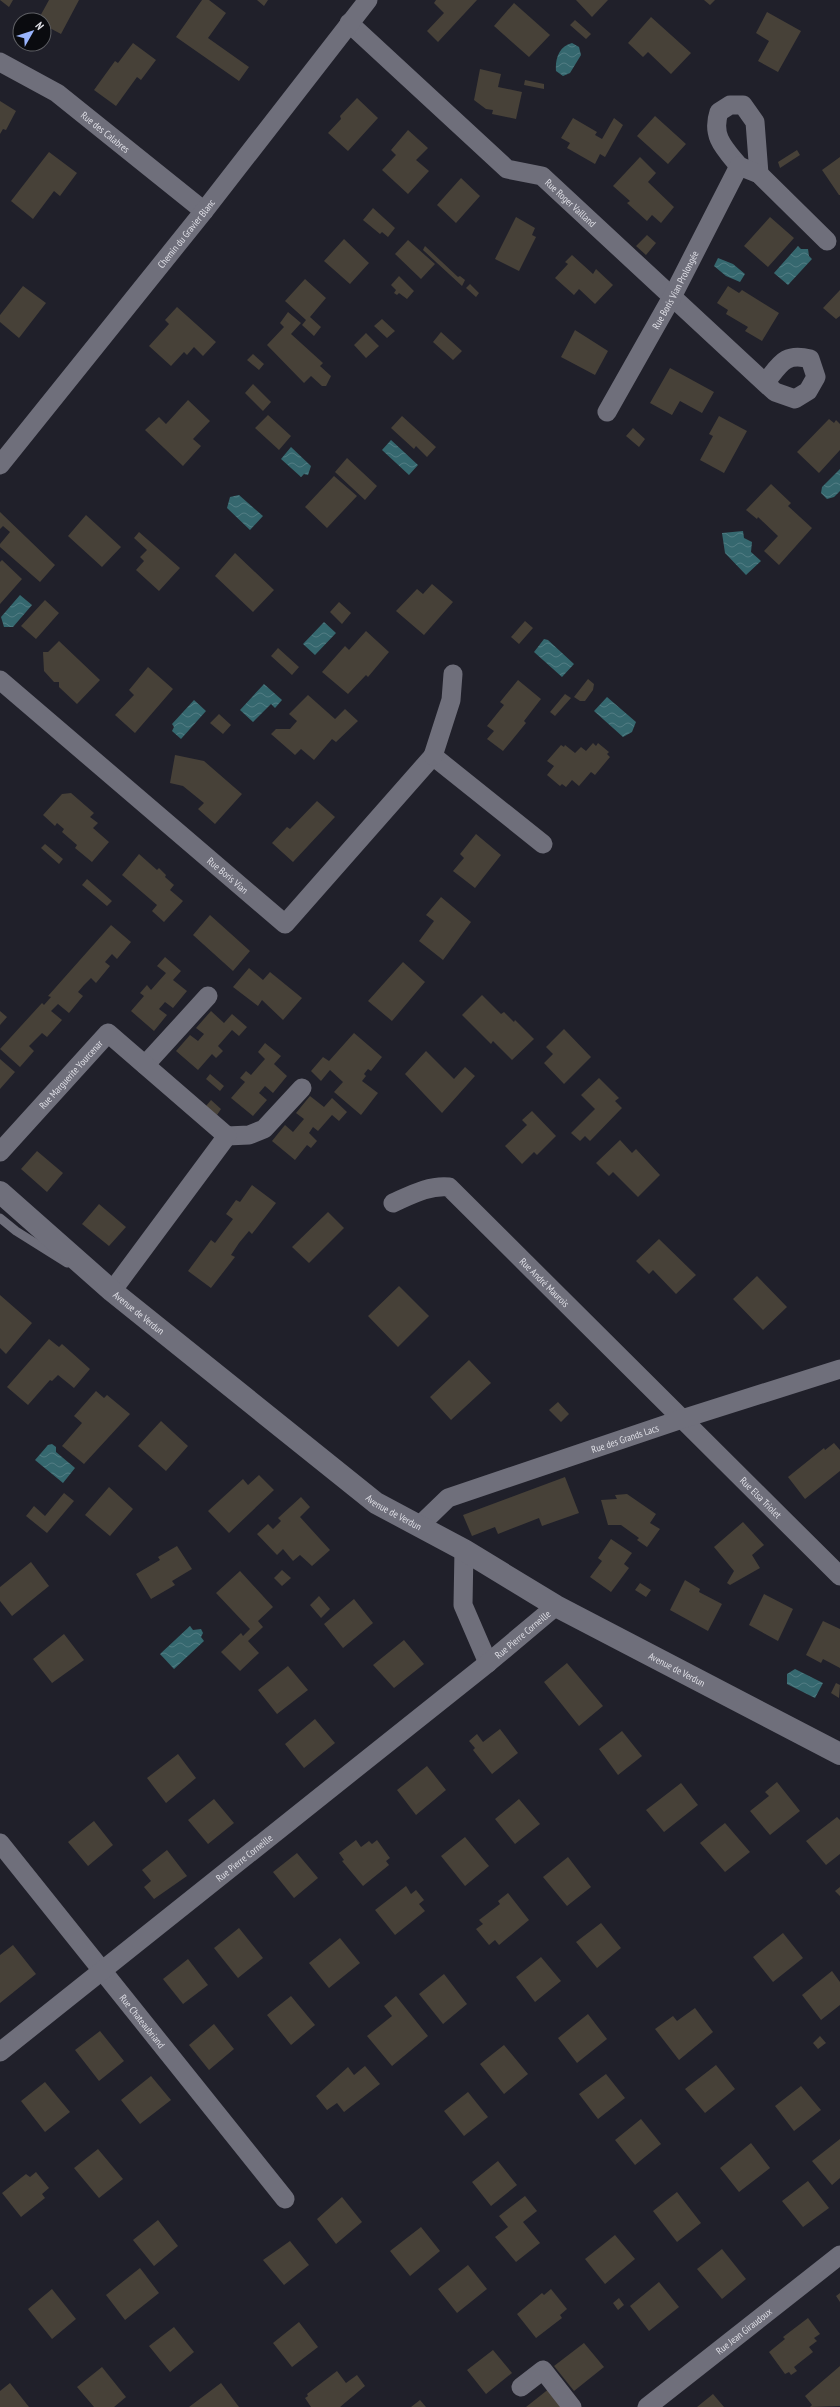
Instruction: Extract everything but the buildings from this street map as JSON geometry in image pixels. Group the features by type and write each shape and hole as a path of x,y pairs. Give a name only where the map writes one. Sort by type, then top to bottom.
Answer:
{"main road":[{"name":"Avenue de Verdun","path":"0,1192 112,1291 376,1503 464,1550 556,1606 840,1754"}],"street":[{"name":"Chemin du Gravier Blanc","path":"0,465 204,211 368,0"},
{"name":"Rue Roger Vailland","path":"349,23 507,169 542,176 765,383"},
{"name":"Rue des Calabres","path":"0,62 57,92 204,211"},
{"path":"758,174 755,122 743,105 730,105 719,112 715,124 722,146 739,166 758,174 827,241"},
{"name":"Rue Boris Vian Prolongée","path":"607,412 672,297 739,166"},
{"name":"Rue Boris Vian","path":"0,680 285,924 433,756 451,700 453,674"},
{"path":"433,756 543,844"},
{"path":"145,1065 208,996"},
{"name":"Rue Marguerite Yourcenar","path":"0,1152 108,1033 227,1136"},
{"path":"112,1291 227,1136 249,1135 264,1129 302,1088"},
{"name":"Rue André Maurois","path":"393,1203 438,1186 449,1187 682,1419"},
{"name":"Rue des Grands Lacs","path":"419,1526 448,1498 682,1419 840,1369"},
{"name":"Rue Elsa Triolet","path":"682,1419 840,1576"},
{"name":"Rue Pierre Corneille","path":"464,1550 463,1605 488,1663"},
{"name":"Rue Pierre Corneille","path":"0,2052 488,1663 556,1606"},
{"name":"Rue Chateaubriand","path":"0,1843 101,1972 285,2199"},
{"name":"Rue Jean Giraudoux","path":"648,2407 840,2255"},
{"path":"521,2387 543,2370 572,2407"}],"lane":[{"path":"0,1218 16,1231 112,1291"}],"water":[{"path":"572,43 579,47 581,55 570,73 563,76 556,71 557,58 564,47"},
{"path":"798,246 801,249 808,249 809,256 812,259 788,285 774,273"},
{"path":"718,258 733,264 745,274 740,282 726,276 714,266"},
{"path":"391,440 418,465 409,475 382,450"},
{"path":"291,447 311,466 308,475 304,474 301,477 281,459"},
{"path":"840,469 840,491 834,497 827,499 821,493 822,487"},
{"path":"239,495 263,516 250,530 227,508 230,497"},
{"path":"743,531 744,538 752,542 751,552 761,561 746,575 725,553 722,533"},
{"path":"20,595 32,605 13,627 4,627 1,617"},
{"path":"324,622 336,633 315,655 303,644"},
{"path":"544,639 548,640 574,664 562,677 534,652"},
{"path":"264,684 282,700 275,708 271,704 253,722 240,710"},
{"path":"607,697 636,722 632,732 623,737 594,711"},
{"path":"194,700 206,711 181,739 172,731 174,727 172,724"},
{"path":"52,1444 56,1447 56,1452 75,1468 63,1483 35,1460 48,1445"},
{"path":"190,1626 193,1630 201,1629 203,1633 201,1637 204,1641 174,1669 160,1654"},
{"path":"795,1669 823,1683 815,1698 787,1684 787,1674"}]}
